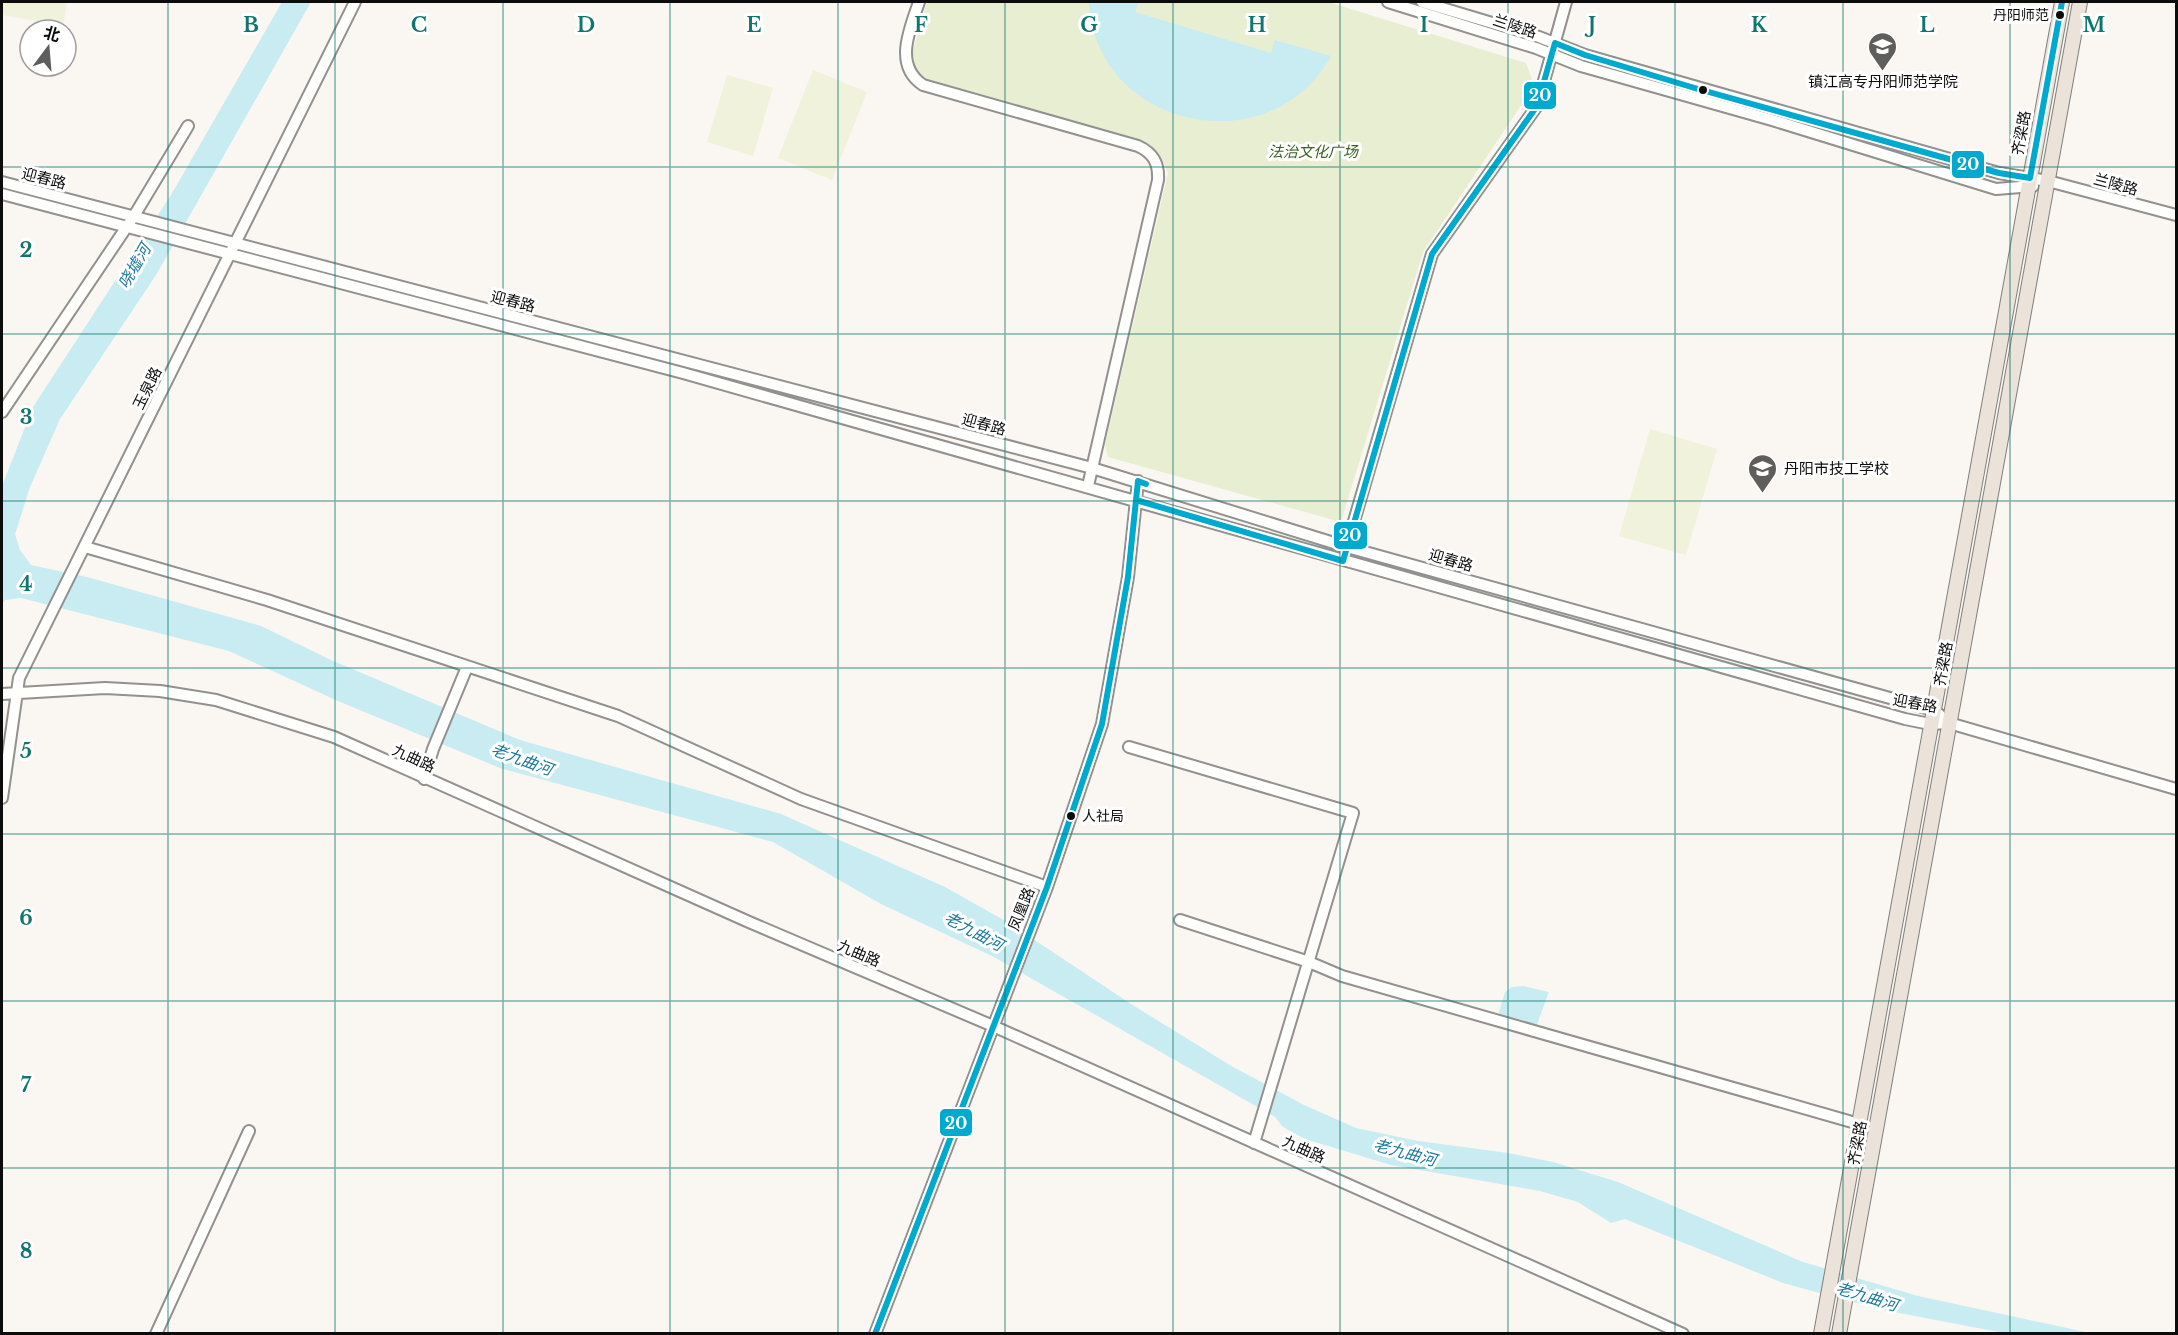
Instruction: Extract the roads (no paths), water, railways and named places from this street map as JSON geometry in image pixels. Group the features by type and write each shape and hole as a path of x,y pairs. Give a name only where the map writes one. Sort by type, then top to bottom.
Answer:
{"main road":[{"name":"齐梁路","path":"1821,1334 2062,2"},
{"name":"齐梁路","path":"1839,1334 2080,2"},
{"path":"1878,1020 1895,1024"}],"street":[{"name":"玉泉路","path":"2,798 19,678 355,2"},
{"path":"919,2 905,54 908,69 914,79 923,85 1138,146 1149,151 1155,160 1158,180 1088,486"},
{"name":"兰陵路","path":"1388,2 1551,54 1581,66 1772,120 1996,189 2048,181 2176,215"},
{"name":"兰陵路","path":"1422,2 1555,43 1586,55 1999,172 2028,183"},
{"path":"1343,561 1432,254 1537,106 1566,2"},
{"path":"2,412 133,228 134,216 188,126"},
{"name":"迎春路","path":"2,182 192,230 337,272 1092,468 1347,547 1933,710 1949,723"},
{"name":"迎春路","path":"2,194 683,373 1088,486 1343,561 1930,724 1949,723 2176,789"},
{"name":"凤凰路","path":"875,1334 1029,928 1047,888 1102,724 1128,577 1137,481"},
{"path":"85,547 267,600 618,716 801,799 1047,888"},
{"path":"424,779 433,749 467,667"},
{"name":"九曲路","path":"2,694 105,688 160,691 216,700 333,737 424,779 993,1026 1683,1334"},
{"path":"1129,747 1353,813 1254,1143"},
{"path":"1180,920 1309,962 1341,976 1859,1124"},
{"path":"156,1334 249,1131"}],"water":[{"path":"282,2 311,2 156,275 60,419 30,487 15,534 20,550 31,565 87,577 261,626 331,660 520,740 781,814 945,887 1009,923 1131,1004 1233,1067 1304,1105 1356,1128 1418,1141 1508,1153 1553,1162 1618,1182 1803,1262 1918,1296 2090,1333 2004,1333 1878,1309 1783,1283 1625,1219 1611,1223 1578,1202 1540,1191 1391,1165 1305,1139 1283,1127 1275,1117 992,956 881,904 773,842 500,768 338,701 229,651 21,598 5,600 2,604 2,486 33,407 171,195"},
{"path":"1089,2 1139,2 1135,12 1271,53 1275,40 1331,56 1304,90 1269,112 1230,121 1190,118 1152,104 1121,79 1099,45"},
{"path":"1523,986 1549,992 1536,1027 1500,1017 1499,1012 1505,992 1512,987"}],"place":[{"name":"丹阳师范","path":"2060,15"},
{"name":"镇江高专丹阳师范学院","path":"1883,72"},
{"name":"丹阳市技工学校","path":"1763,494"},
{"name":"人社局","path":"1071,816"}],"park label":[{"name":"法治文化广场","path":"1313,151"}],"water label":[{"name":"哓墟河","path":"134,266"},
{"name":"老九曲河","path":"522,759"},
{"name":"老九曲河","path":"974,931"},
{"name":"老九曲河","path":"1405,1152"},
{"name":"老九曲河","path":"1867,1296"}]}
